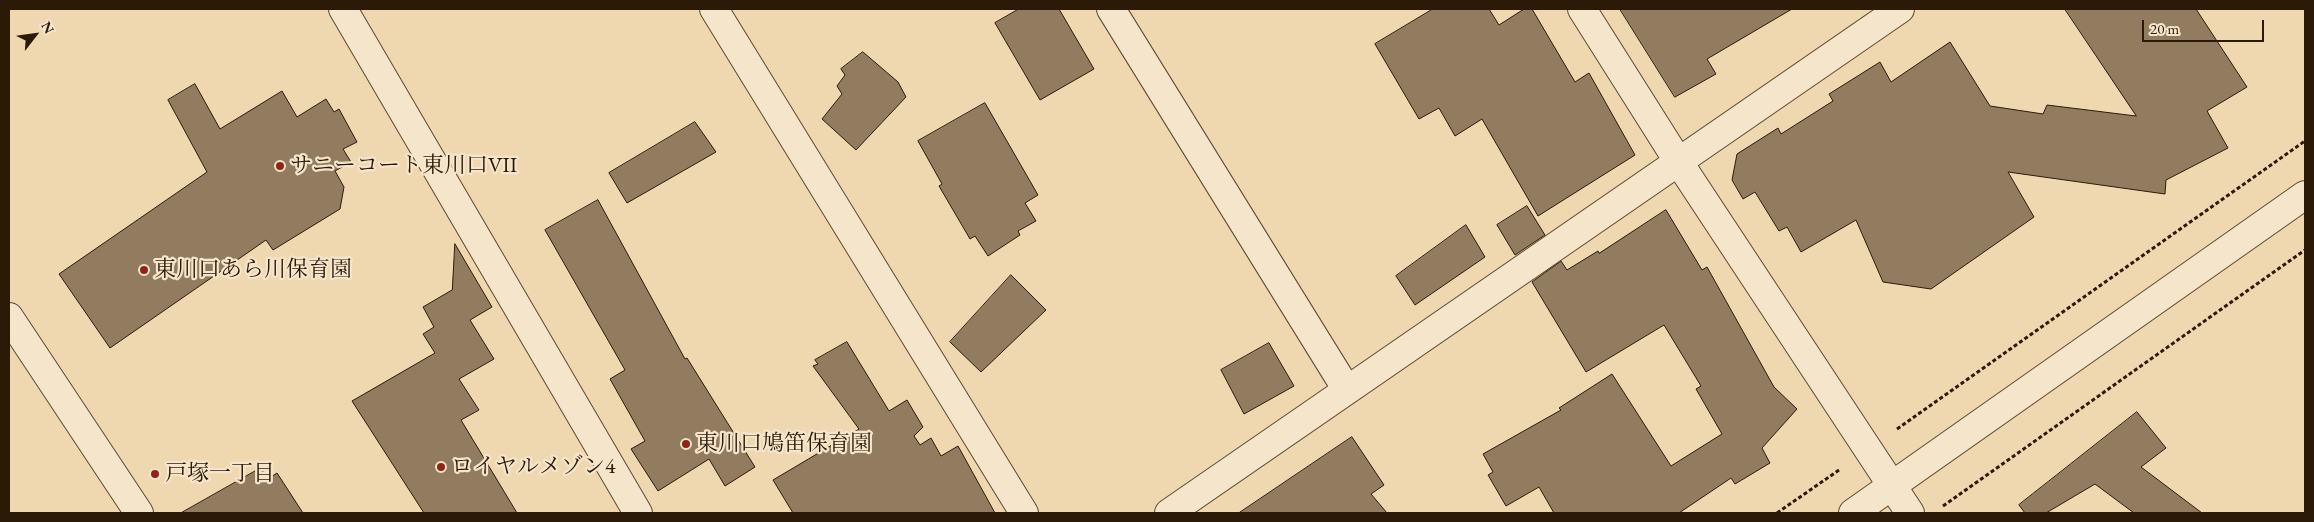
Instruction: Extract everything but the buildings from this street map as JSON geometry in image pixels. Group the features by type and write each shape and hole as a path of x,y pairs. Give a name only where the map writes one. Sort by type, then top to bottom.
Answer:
{"street":[{"path":"343,9 638,513"},
{"path":"714,9 1024,513"},
{"path":"1111,9 1347,390"},
{"path":"1582,9 1678,161 1891,487 1910,513"},
{"path":"1169,513 1900,9"},
{"path":"1853,513 2305,195"},
{"path":"9,316 139,513"}],"path":[{"path":"1777,513 2305,141"},
{"path":"1940,508 2305,250"}],"place":[{"name":"サニーコート東川口Ⅶ","path":"280,166"},
{"name":"東川口あら川保育園","path":"144,270"},
{"name":"東川口鳩笛保育園","path":"686,444"},
{"name":"ロイヤルメゾン4","path":"441,467"},
{"name":"戸塚一丁目","path":"155,474"}]}
